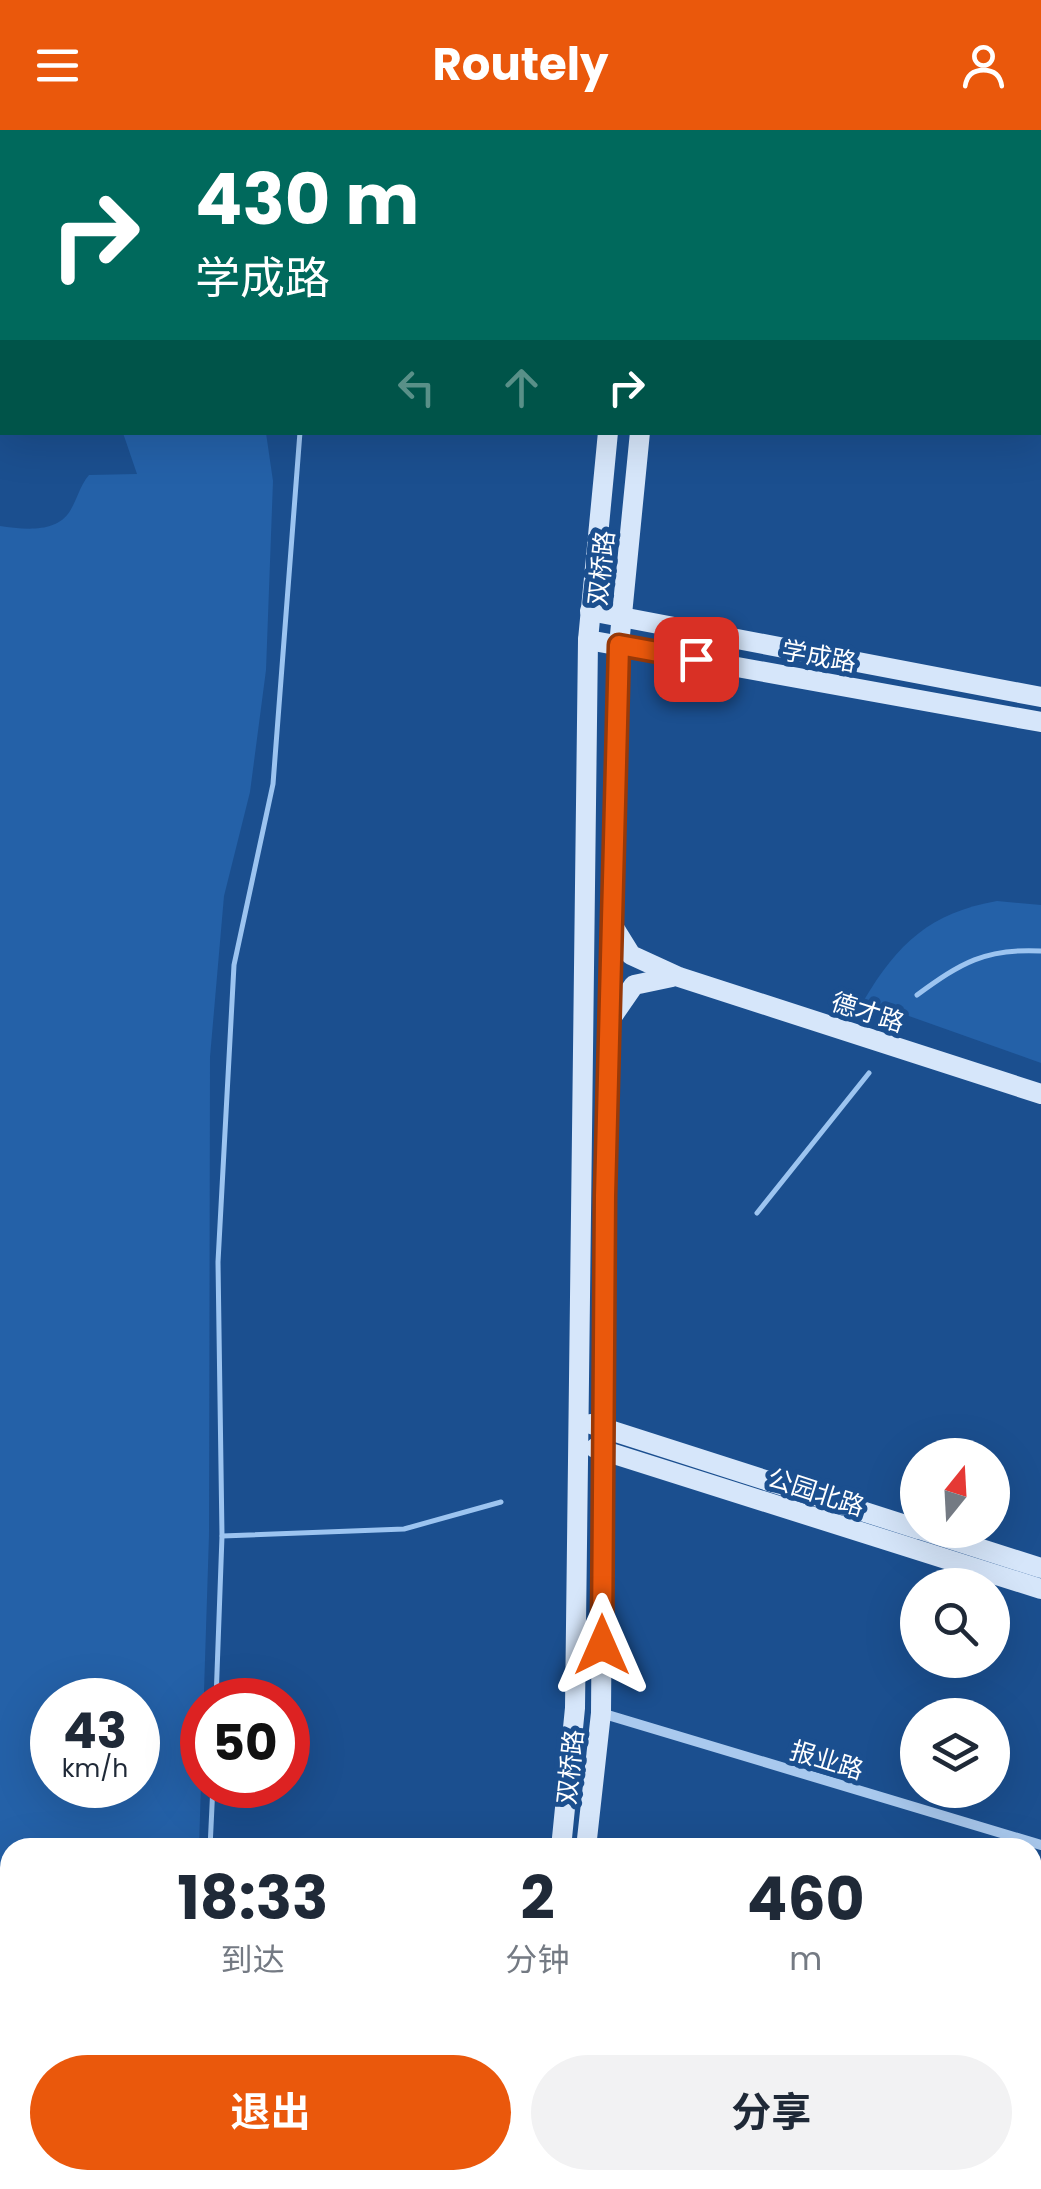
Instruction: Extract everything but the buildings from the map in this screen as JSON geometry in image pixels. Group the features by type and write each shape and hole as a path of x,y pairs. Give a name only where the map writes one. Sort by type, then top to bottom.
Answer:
{"main road":[{"name":"双桥路","path":"561,1838 574,1708 588,640 608,435"},
{"name":"双桥路","path":"587,1838 601,1714 605,1196 619,645 640,435"},
{"name":"学成路","path":"590,610 1041,698"},
{"name":"学成路","path":"588,640 1041,722"},
{"name":"德才路","path":"612,926 631,954 679,977 1041,1094"},
{"path":"610,1024 634,985 656,976 679,977"},
{"name":"公园北路","path":"576,1419 730,1480 1041,1589"},
{"name":"公园北路","path":"576,1442 900,1524"},
{"name":"公园北路","path":"979,1548 1041,1568"}],"street":[{"name":"报业路","path":"601,1714 1017,1838"}],"shaded area":[{"path":"124,435 266,435 273,481 266,670 250,792 224,896 210,1057 209,1535 204,1678 180,1678 180,1808 200,1808 199,1838 0,1838 0,526 38,528 56,523 70,511 89,475 137,474"},
{"path":"997,901 1041,905 1041,1063 864,1000 890,962 918,934 953,914"}],"waterway":[{"path":"217,1678 222,1536 218,1262 234,965 273,784 300,435"},
{"path":"917,995 974,960 1004,952 1041,951"},
{"path":"757,1213 869,1073"},
{"path":"222,1536 404,1529 501,1502"},
{"path":"210,1838 212,1808"}],"route":[{"path":"602,1645 605,1196 619,645 696,659"}]}
